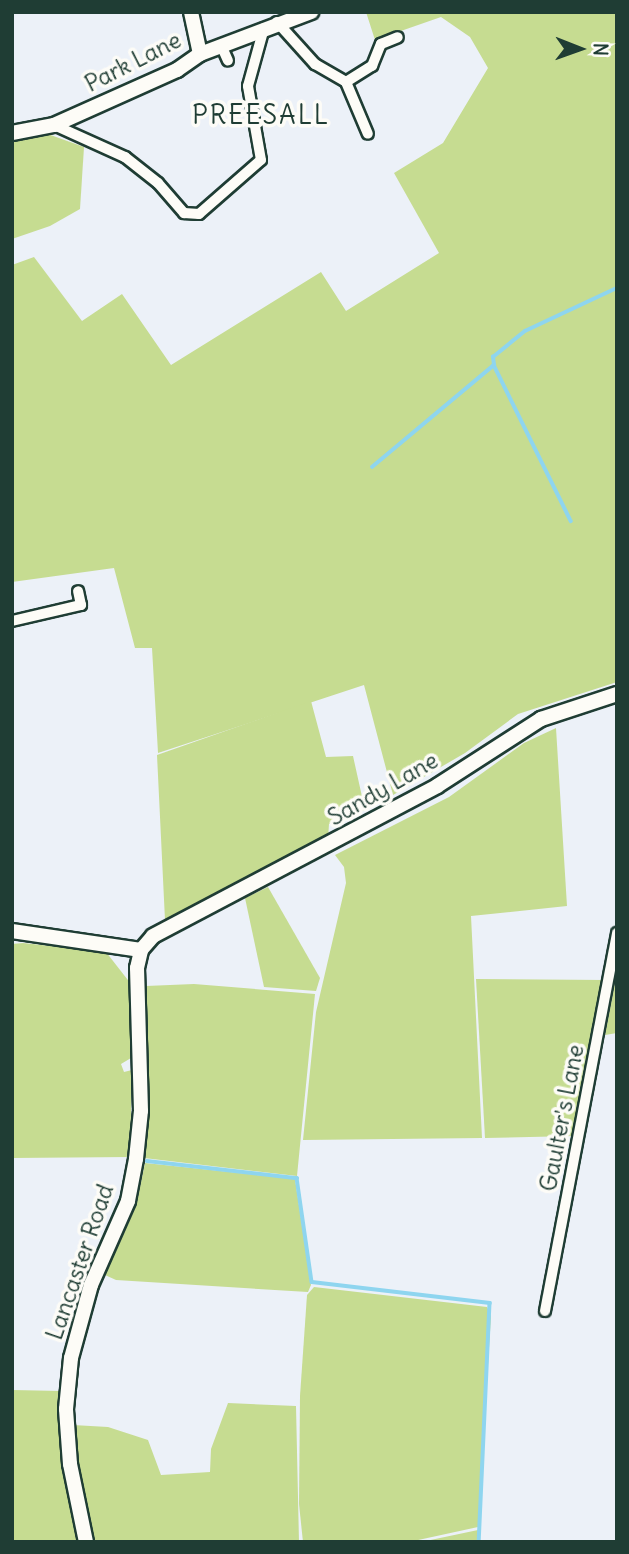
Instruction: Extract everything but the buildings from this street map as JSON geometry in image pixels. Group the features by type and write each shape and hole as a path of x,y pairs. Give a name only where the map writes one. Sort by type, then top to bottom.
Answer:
{"main road":[{"path":"191,12 200,54"},
{"name":"Park Lane","path":"12,133 54,125 177,70 200,54 270,25 311,12"},
{"name":"Sandy Lane","path":"141,950 153,936 437,786 541,719 617,694"},
{"path":"12,931 141,950"},
{"name":"Lancaster Road","path":"86,1542 70,1464 66,1409 71,1358 91,1285 128,1201 136,1159 141,1111 137,968 141,950"}],"street":[{"path":"54,125 125,157 158,183 184,214 199,214 261,160 248,86 270,25 316,64 346,82 368,134"},
{"path":"346,82 372,66 381,44 398,37"},
{"path":"221,45 228,61"},
{"path":"12,621 81,605 78,591"},
{"name":"Gaulter's Lane","path":"545,1311 617,933"}],"green space":[{"path":"366,12 617,12 617,682 518,714 465,753 393,795 364,685 158,753 152,648 135,648 114,568 12,582 12,265 34,257 82,321 122,294 171,365 321,272 346,311 439,253 394,173 443,143 488,68 470,37 441,17 375,40"},
{"path":"45,133 84,147 80,209 50,226 12,239 12,142"},
{"path":"311,701 326,757 353,756 365,810 329,824 328,839 165,920 157,755"},
{"path":"556,728 567,906 471,916 482,1138 303,1140 316,1012 346,883 344,867 335,855 449,797 524,743"},
{"path":"268,887 320,978 316,991 264,987 245,898"},
{"path":"12,944 106,952 131,984 131,1058 121,1064 124,1072 132,1070 130,1157 12,1158"},
{"path":"617,972 617,1033 605,1035"},
{"path":"476,979 606,980 573,1136 485,1138"},
{"path":"194,984 315,994 297,1176 144,1158 148,1099 146,986"},
{"path":"145,1163 295,1179 311,1285 308,1292 116,1280 105,1275 136,1206"},
{"path":"314,1287 487,1307 491,1316 478,1527 409,1542 303,1542 299,1504 300,1396 307,1295"},
{"path":"12,1390 61,1391 61,1454 78,1542 12,1542"},
{"path":"228,1403 296,1406 299,1542 91,1542 78,1485 73,1425 108,1427 148,1440 161,1475 210,1472 211,1449"},
{"path":"478,1530 477,1542 421,1542"}],"waterway":[{"path":"372,467 494,365 493,357 525,331 617,288"},
{"path":"494,365 571,521"},
{"path":"147,1161 297,1178 312,1282 490,1303 479,1542"}],"district":[{"name":"PREESALL","path":"261,115"}]}
